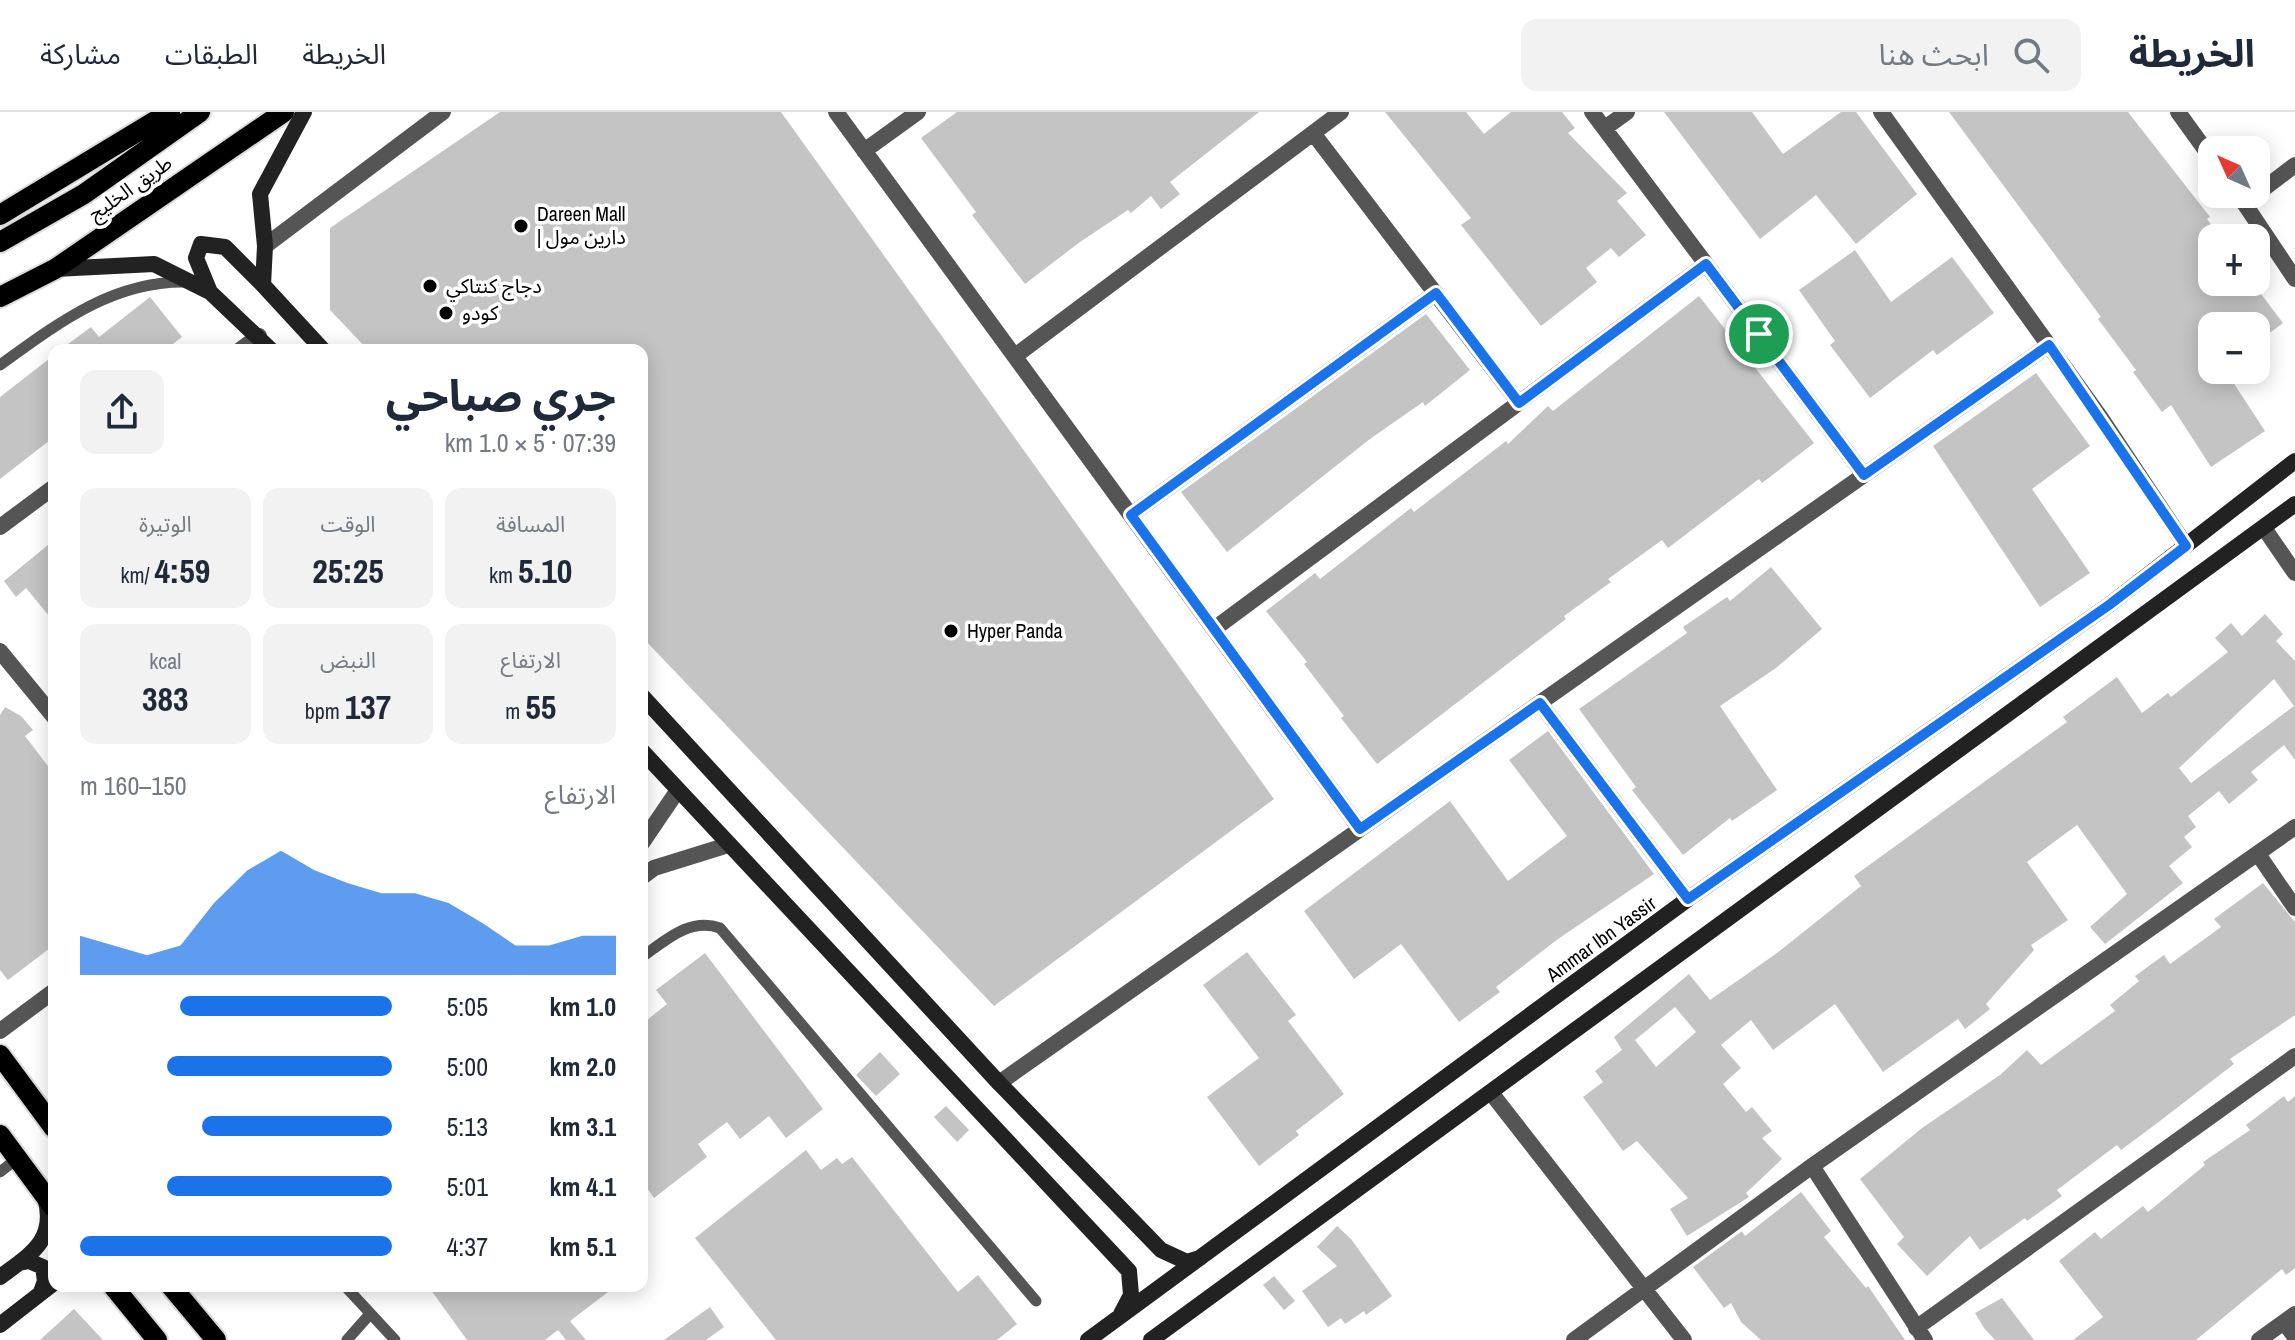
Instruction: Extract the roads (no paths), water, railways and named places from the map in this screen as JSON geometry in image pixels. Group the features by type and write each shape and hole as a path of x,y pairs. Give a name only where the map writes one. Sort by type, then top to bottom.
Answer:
{"main road":[{"name":"طريق الخليج","path":"0,215 170,112"},
{"path":"0,242 96,187 200,112"},
{"name":"طريق الخليج","path":"0,297 55,269 284,112"},
{"path":"0,1055 48,1120"},
{"path":"0,1135 48,1201"},
{"path":"115,1292 157,1340"},
{"path":"176,1292 216,1340"}],"street":[{"path":"263,285 265,246 260,194 304,112"},
{"path":"265,246 443,112"},
{"path":"836,112 1360,829"},
{"path":"864,151 918,112"},
{"path":"1015,356 1341,112"},
{"path":"1592,112 1864,475"},
{"path":"1605,128 1627,112"},
{"path":"1881,112 2049,345 2186,546"},
{"path":"2178,112 2198,140"},
{"path":"1313,133 1519,403"},
{"path":"2270,181 2295,165"},
{"path":"2247,208 2295,279"},
{"path":"210,292 196,258 201,244 225,247 317,344"},
{"path":"55,269 154,264 210,292 266,344"},
{"path":"1214,629 1706,264"},
{"path":"1131,515 1436,293"},
{"path":"248,344 259,336"},
{"path":"999,1083 2049,345"},
{"name":"Ammar Ibn Yassir","path":"1088,1340 1688,899 2109,605 2295,461"},
{"path":"0,527 48,491"},
{"path":"1151,1340 1492,1094 1610,1002 2295,504"},
{"path":"2264,528 2295,573"},
{"path":"0,651 48,710"},
{"path":"648,703 999,1083 1161,1250 1187,1262 1205,1256"},
{"path":"1540,703 1688,899"},
{"path":"648,758 1129,1271 1131,1295 1115,1321"},
{"path":"648,834 678,790"},
{"path":"1574,1340 1812,1166 2295,827"},
{"path":"648,872 728,845"},
{"path":"2258,854 2295,908"},
{"path":"0,1031 48,995"},
{"path":"1812,1166 1920,1334 2295,1056"},
{"path":"1492,1094 1684,1340"},
{"path":"0,1277 42,1241 48,1229"},
{"path":"0,1325 48,1287 43,1267 29,1261 19,1263"},
{"path":"2259,1340 2290,1318 2295,1337"}],"lane":[{"path":"0,365 43,334 124,290 149,282 192,283"},
{"path":"648,953 680,929 706,923 720,928 1036,1301"},
{"path":"0,1172 18,1158"},
{"path":"350,1292 395,1340"},
{"path":"347,1340 370,1314"}],"place":[{"name":"Dareen Mall | دارين مول","path":"521,226"},
{"name":"دجاج كنتاكي","path":"430,286"},
{"name":"كودو","path":"446,313"},
{"name":"Hyper Panda","path":"951,631"}]}
